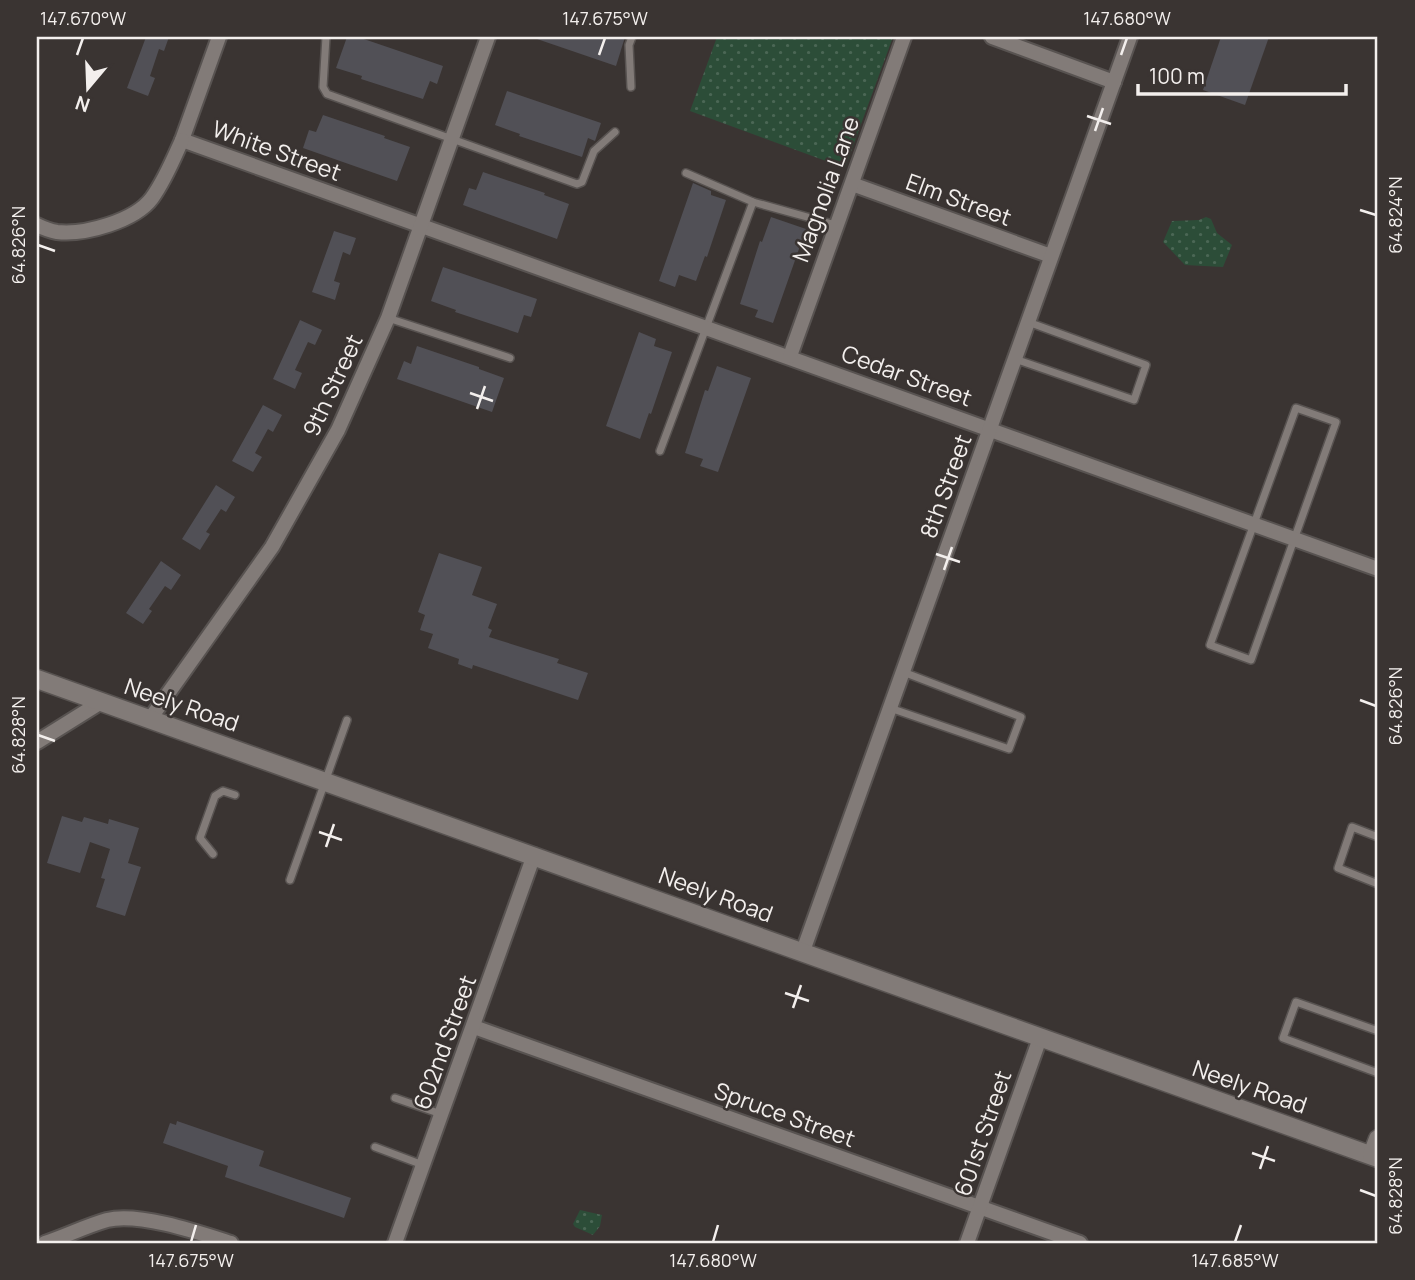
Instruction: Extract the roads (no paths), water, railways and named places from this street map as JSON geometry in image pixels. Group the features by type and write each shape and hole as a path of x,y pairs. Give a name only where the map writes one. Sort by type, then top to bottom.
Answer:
{"street":[{"name":"White Street","path":"219,37 182,140 421,225"},
{"name":"9th Street","path":"150,719 272,547 338,430 388,318 488,37"},
{"name":"Magnolia Lane","path":"789,356 904,37"},
{"path":"992,37 1114,82"},
{"name":"8th Street","path":"803,951 1130,37"},
{"path":"37,225 56,232 86,230 119,221 150,201 182,140"},
{"name":"Elm Street","path":"852,184 1051,256"},
{"name":"Cedar Street","path":"421,225 1378,569"},
{"name":"Neely Road","path":"37,680 803,951 1040,1038 1376,1151"},
{"path":"37,742 101,702"},
{"name":"602nd Street","path":"395,1243 534,855"},
{"name":"Spruce Street","path":"474,1027 1080,1243"},
{"name":"601st Street","path":"967,1243 1040,1038"},
{"path":"45,1243 110,1219 150,1220 231,1243"}],"lane":[{"path":"326,37 323,87 327,94 577,184 582,182 594,150 615,132"},
{"path":"631,87 629,45 632,37"},
{"path":"686,173 753,202 835,225"},
{"path":"660,451 753,202"},
{"path":"388,318 510,358"},
{"path":"1015,359 1135,400 1146,365 1028,322"},
{"path":"1296,408 1336,422 1294,538 1251,660 1210,645 1296,408"},
{"path":"890,708 1009,749 1021,717 903,671"},
{"path":"290,880 348,720"},
{"path":"213,854 200,838 215,796 223,791 235,795"},
{"path":"1378,837 1352,827 1338,868 1378,884"},
{"path":"1378,1031 1296,1002 1283,1038 1378,1073"},
{"path":"395,1098 442,1115"},
{"path":"375,1147 424,1165"}]}
